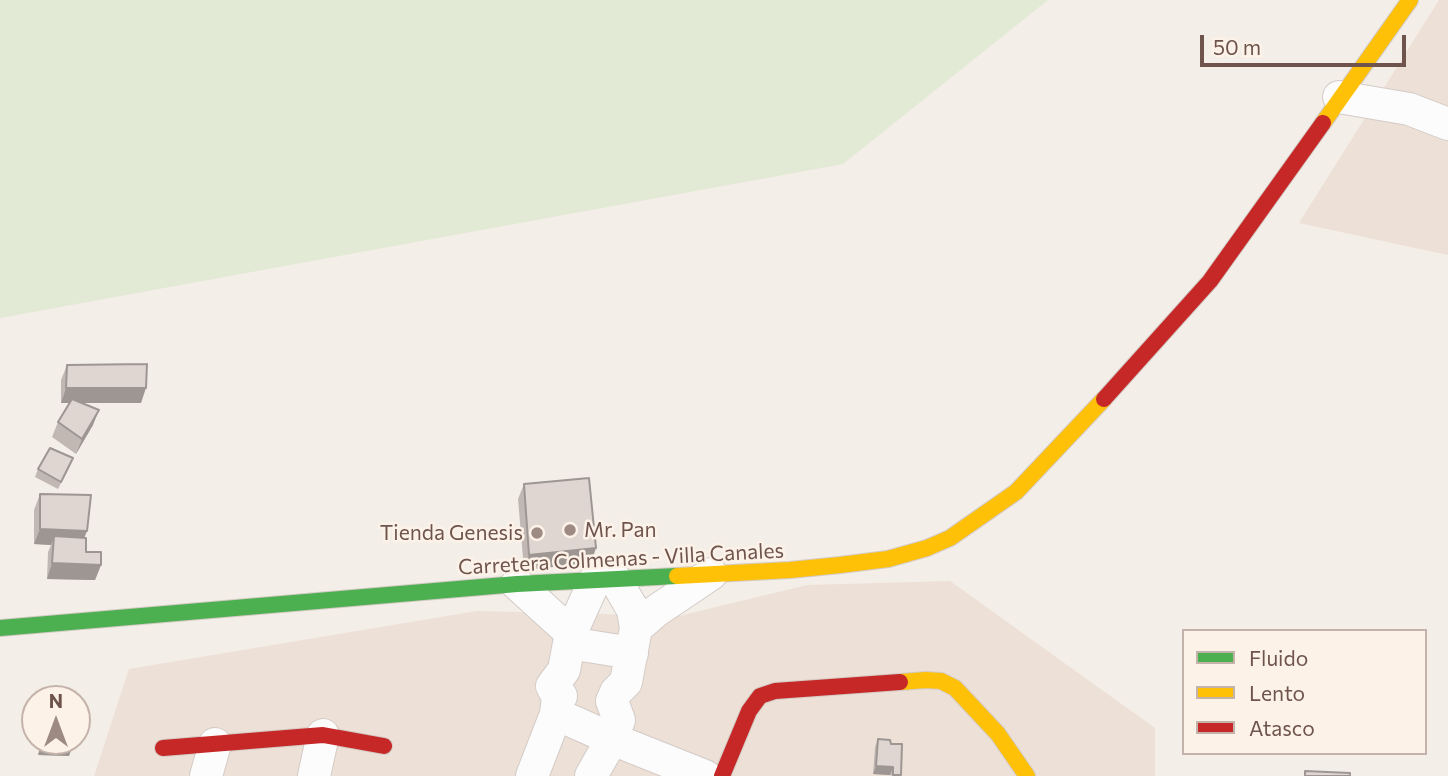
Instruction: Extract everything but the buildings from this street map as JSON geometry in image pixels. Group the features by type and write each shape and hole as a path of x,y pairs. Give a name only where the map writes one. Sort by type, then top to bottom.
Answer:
{"street":[{"name":"Carretera Colmenas - Villa Canales","path":"0,628 517,584 790,570 888,559 950,538 1016,492 1122,380 1210,281 1410,0"},
{"path":"1339,97 1409,109 1448,124"},
{"path":"591,776 616,730 612,701 631,654 656,611 711,573"},
{"path":"532,776 564,672 605,579 633,610 631,654"},
{"path":"517,584 564,672 616,730 705,776"},
{"path":"564,672 631,654"},
{"path":"722,776 749,711 760,696 775,691 926,680 942,681 955,688 998,734 1027,776"},
{"path":"314,776 323,735"},
{"path":"163,748 323,735 384,746"},
{"path":"206,776 215,744"}],"shaded area":[{"path":"1439,0 1448,0 1448,255 1299,223"},
{"path":"950,581 1155,728 1155,776 94,776 129,669 477,611 679,616 807,585"}],"green space":[{"path":"0,0 1048,0 843,164 0,318"}],"traffic: fast":[{"path":"0,628 517,584 677,576"}],"traffic: slow":[{"path":"1323,123 1410,0"},
{"path":"677,576 840,565 888,559 927,548 950,538 1016,492 1104,399"},
{"path":"900,682 941,681 955,688 998,734 1027,776"}],"traffic: jam":[{"path":"1104,399 1210,281 1323,123"},
{"path":"722,776 749,711 760,696 775,691 900,682"},
{"path":"163,748 323,735 384,746"}],"place":[{"name":"Mr. Pan","path":"570,530"},
{"name":"Tienda Genesis","path":"537,533"}]}
